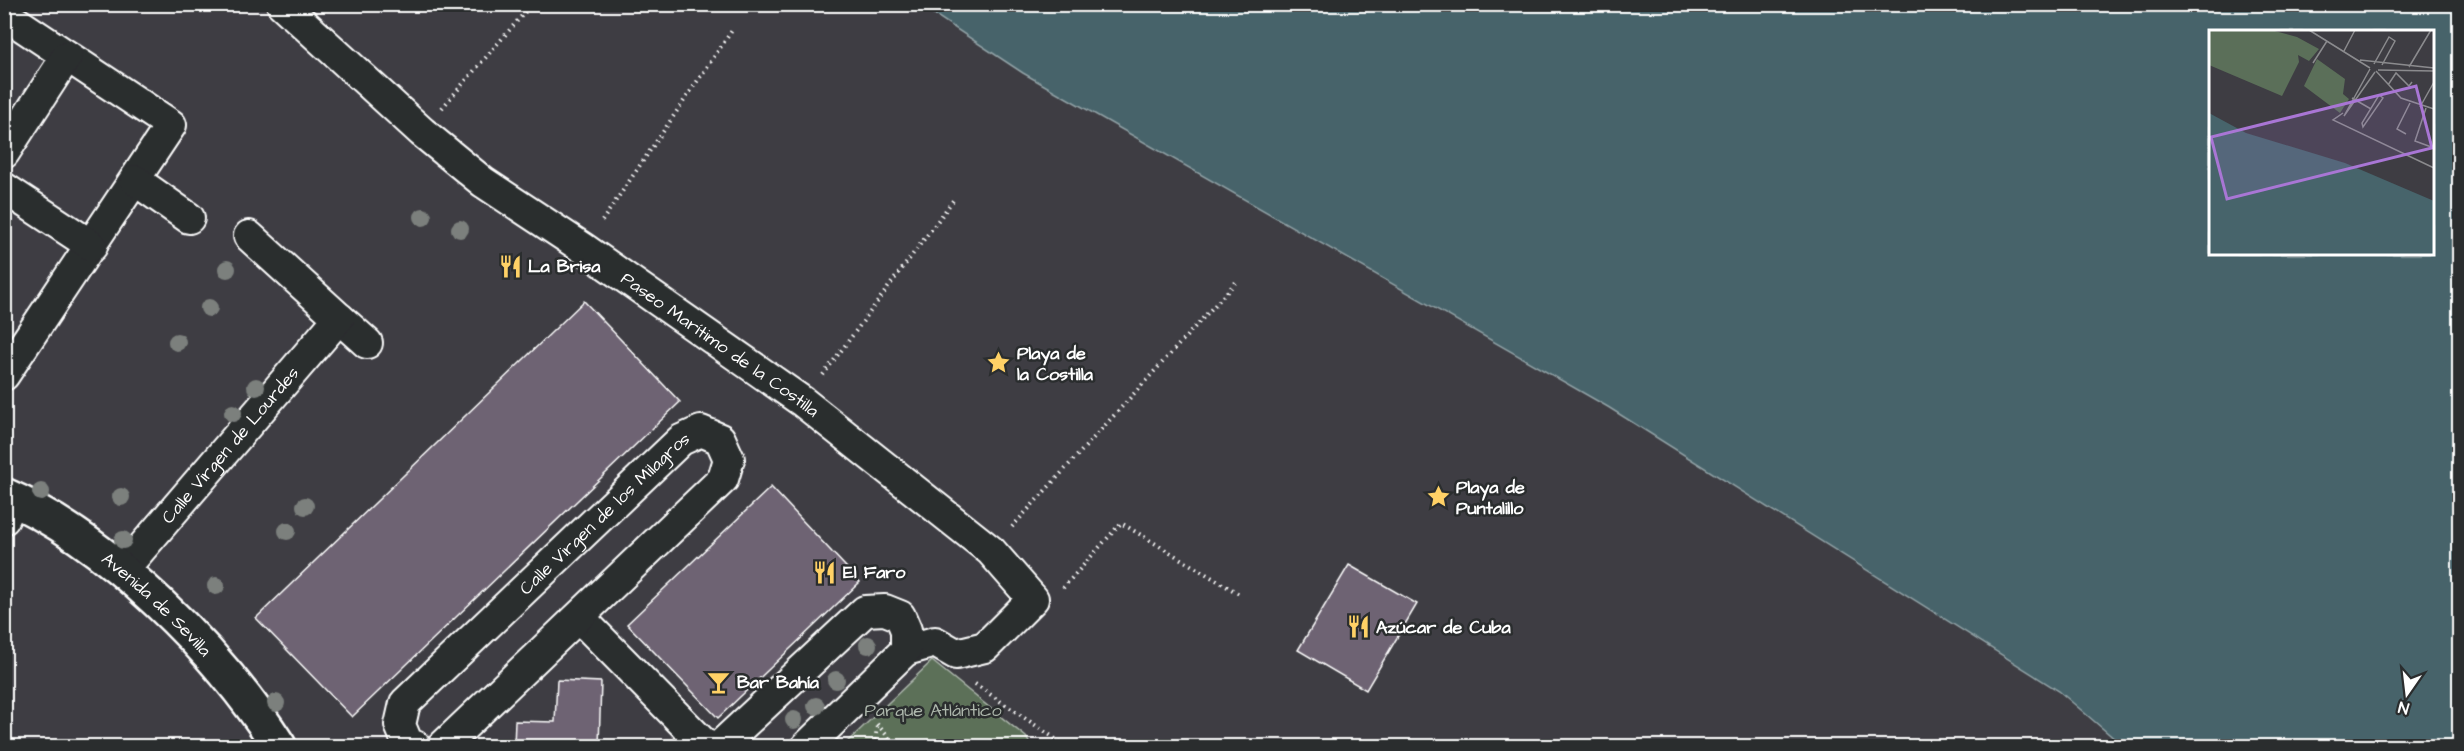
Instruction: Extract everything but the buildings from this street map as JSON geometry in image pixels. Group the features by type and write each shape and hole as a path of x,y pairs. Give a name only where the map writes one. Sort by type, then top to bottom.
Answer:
{"street":[{"name":"Paseo Marítimo de la Costilla","path":"282,4 422,132 483,182 584,248 803,402 991,551 1033,599"},
{"path":"4,14 171,125 4,375"},
{"path":"4,153 67,56"},
{"path":"135,180 189,218"},
{"path":"4,188 92,246"},
{"path":"249,236 367,343"},
{"name":"Calle Virgen de Lourdes","path":"122,571 339,318"},
{"name":"Calle Virgen de los Milagros","path":"416,747 408,744 400,725 405,703 681,440 701,432 720,439 729,459 723,479 443,747"},
{"name":"Avenida de Sevilla","path":"8,505 88,543 143,588 203,650 261,718 279,747"},
{"path":"807,747 906,650 935,642 956,654 985,647 1033,599"},
{"path":"720,747 864,611 885,610 900,616 906,630 906,650"},
{"path":"580,618 706,747"}],"path":[{"path":"422,132 532,4"},
{"path":"584,248 734,29"},
{"path":"803,402 954,199"},
{"path":"991,551 1236,282"},
{"path":"1033,599 1058,594 1121,524 1241,595"},
{"path":"975,684 1066,747"},
{"path":"875,747 877,724 896,747"}],"green space":[{"name":"Parque Atlántico","path":"932,661 1026,737 1031,746 843,746"}],"water":[{"path":"920,5 2459,5 2459,746 2123,746 2059,691 1608,407 1023,73"}],"place":[{"name":"La Brisa","path":"510,266"},
{"name":"Playa de la Costilla","path":"999,363"},
{"name":"Playa de Puntalillo","path":"1438,497"},
{"name":"El Faro","path":"825,572"},
{"name":"Azúcar de Cuba","path":"1358,627"},
{"name":"Bar Bahía","path":"719,682"}]}
